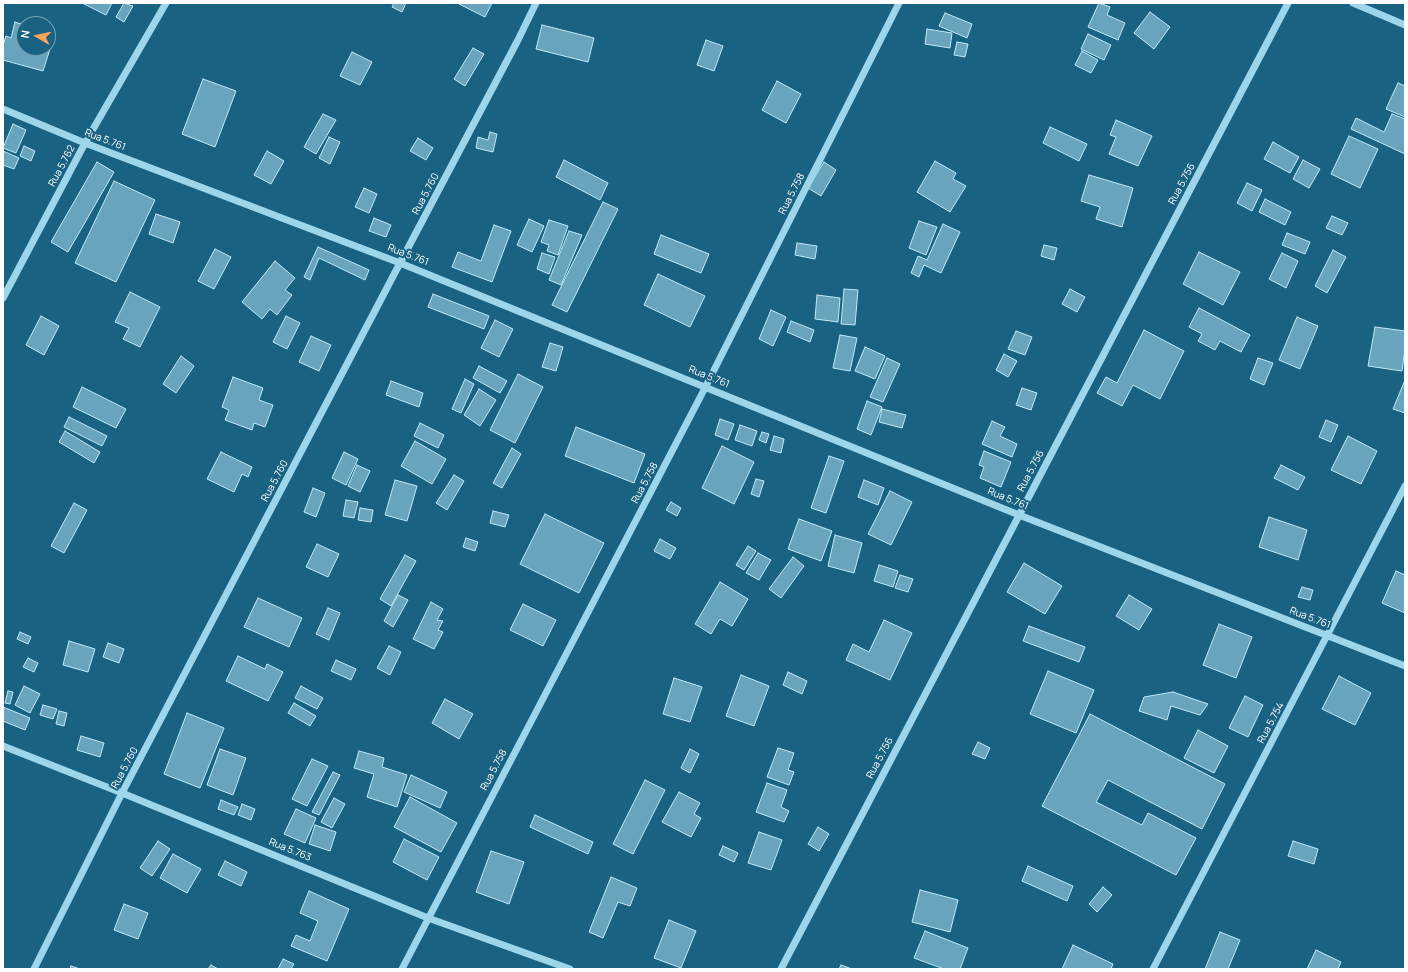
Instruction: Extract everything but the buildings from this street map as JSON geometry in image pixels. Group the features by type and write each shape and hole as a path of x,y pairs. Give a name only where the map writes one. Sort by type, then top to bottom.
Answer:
{"street":[{"name":"Rua 5.762","path":"3,298 85,143 166,3"},
{"name":"Rua 5.760","path":"34,969 122,793 518,40 536,3"},
{"name":"Rua 5.758","path":"402,969 706,386 899,3"},
{"name":"Rua 5.756","path":"781,969 1288,3"},
{"path":"1353,3 1405,25"},
{"name":"Rua 5.761","path":"3,110 85,143 400,262 1019,515 1405,666"},
{"name":"Rua 5.754","path":"1153,969 1405,486"},
{"name":"Rua 5.763","path":"3,746 428,918 570,969"}]}
